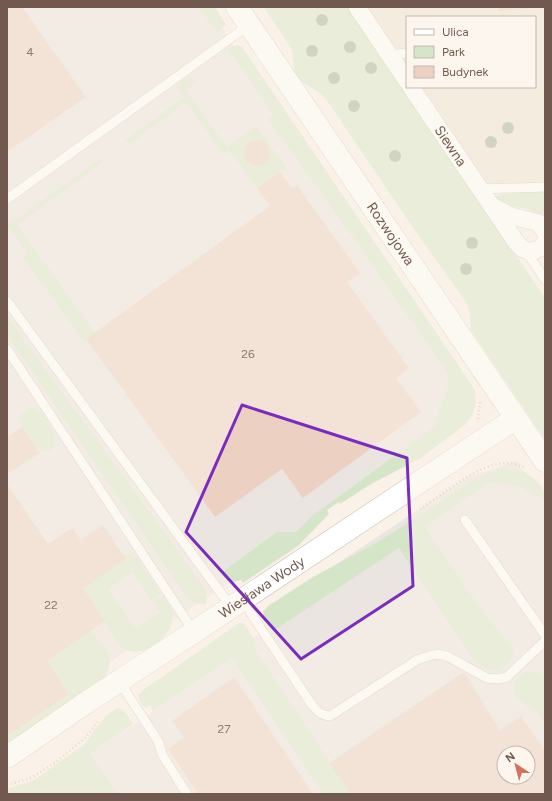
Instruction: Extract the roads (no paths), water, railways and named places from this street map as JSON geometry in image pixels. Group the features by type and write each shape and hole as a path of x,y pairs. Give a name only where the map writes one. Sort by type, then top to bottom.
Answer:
{"street":[{"name":"Rozwojowa","path":"237,7 545,461"},
{"path":"357,7 406,80"},
{"name":"Siewna","path":"412,88 490,205 521,248"},
{"path":"490,205 511,216 539,223 545,232"},
{"path":"521,248 528,251 537,250 544,245 545,242"},
{"name":"Wiesława Wody","path":"7,757 84,704 194,632 240,610 516,418"}],"lane":[{"path":"7,199 249,25"},
{"path":"390,56 406,53"},
{"path":"480,189 545,187"},
{"path":"521,248 530,257 545,280"},
{"path":"7,302 240,610 318,712 323,716 335,714 417,660 437,654 447,656 487,678 498,679 507,677 545,641"},
{"path":"7,349 194,632"},
{"path":"465,520 545,635"},
{"path":"119,681 158,741 163,756 187,794"}]}
